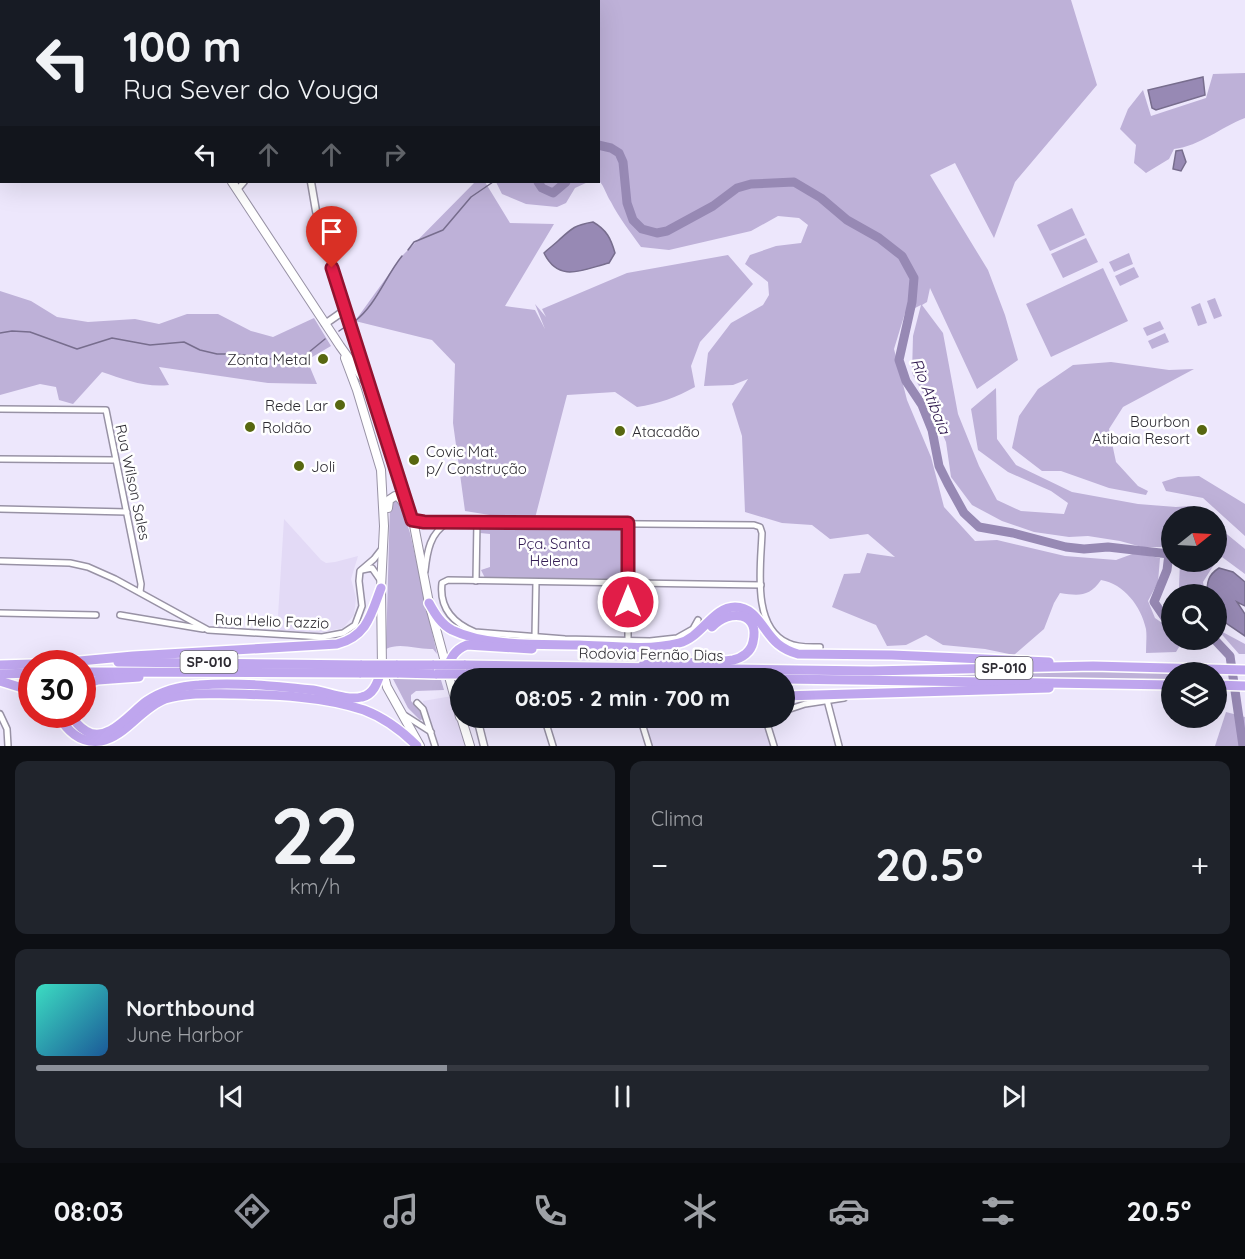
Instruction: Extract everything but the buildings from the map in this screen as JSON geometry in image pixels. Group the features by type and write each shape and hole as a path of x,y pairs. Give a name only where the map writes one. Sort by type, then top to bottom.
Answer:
{"highway":[{"path":"96,660 337,644 362,632 381,585"},
{"path":"429,603 437,617 454,631 483,639 513,642 628,647 682,643 694,636 717,613 736,607 746,609 757,616 777,644 787,651 798,654 892,655 1093,666"},
{"path":"439,670 459,648 467,645 645,653 685,647 697,641 718,620 733,615 745,618 753,628 752,647 746,654 732,660 655,663 626,668"},
{"path":"0,665 18,664"},
{"name":"Rodovia Fernão Dias","path":"96,664 362,669"},
{"name":"Rodovia Fernão Dias","path":"795,671 870,672 1093,666 1245,670"},
{"path":"82,728 90,733 102,734 115,728 149,700 170,690 222,683 314,690 361,698 374,688 382,669"},
{"name":"Rodovia Fernão Dias","path":"96,672 450,670"},
{"path":"96,681 236,671"},
{"path":"0,674 18,673"},
{"name":"SP-010","path":"795,679 1161,685"},
{"path":"0,681 18,687"},
{"path":"795,696 1039,689 1092,684"},
{"path":"1227,686 1245,686"},
{"path":"68,728 73,735 86,740 100,741 123,729 144,710 163,700 182,694 276,695 309,698 363,710 394,726 418,746"}],"main road":[{"path":"233,183 370,388 388,448"},
{"path":"340,346 364,412 381,470 384,526 381,585 382,669 387,687 418,746"},
{"path":"364,412 369,413 378,422 412,518 429,603 439,670 450,694"},
{"path":"384,526 391,497 399,497 412,518"},
{"path":"464,728 470,746"}],"street":[{"path":"237,190 243,183"},
{"path":"311,183 316,211 370,388"},
{"path":"326,324 345,310"},
{"name":"Rua Wilson Sales","path":"0,409 106,410 141,584 140,592"},
{"path":"0,459 115,460"},
{"path":"0,509 127,512"},
{"path":"412,518 424,522 754,525 760,527 762,533 763,611 775,633 784,642 792,645 820,647"},
{"path":"424,581 434,534 441,526 453,521"},
{"path":"476,581 477,521"},
{"path":"628,523 628,640"},
{"path":"360,571 374,559 383,546"},
{"name":"Rua Helio Fazzio","path":"0,561 70,563 88,567 140,592 207,630 322,637 343,633 355,625 361,612 360,571"},
{"path":"360,571 372,568 381,585"},
{"path":"698,620 693,628 677,638 650,641 535,637 475,632 462,627 453,620 443,602 441,591 444,581 761,585"},
{"path":"535,637 536,582"},
{"path":"0,613 96,615"},
{"path":"120,615 207,630"},
{"path":"795,707 827,700 885,694"},
{"path":"827,700 839,746"},
{"path":"417,703 423,709 435,746"},
{"path":"402,713 413,723 431,732"},
{"path":"0,714 7,729 8,746"},
{"path":"480,728 484,746"},
{"path":"547,728 553,746"},
{"path":"643,728 649,746"},
{"path":"768,728 774,746"}],"shaded area":[{"path":"1203,77 1205,95 1156,110 1152,108 1148,90"},
{"path":"1182,150 1186,162 1181,171 1173,169 1176,151"},
{"path":"593,222 608,235 612,243 615,253 609,263 573,272 557,268 550,263 544,253 546,251 574,228"},
{"path":"284,519 326,563 358,556 351,579 356,598 354,615 343,628 318,633 277,632"},
{"path":"1227,570 1233,572 1245,582 1245,606 1237,602 1245,614 1245,636 1227,624 1227,584 1208,584 1212,573"},
{"path":"450,696 450,728 462,728 467,746 438,746 423,701"},
{"path":"643,728 768,728 774,746 649,746"}],"green space":[{"path":"600,0 1071,0 1097,85 1015,182 994,238 955,163 930,175 988,270 1005,315 1018,360 977,389 930,288 927,302 922,305 943,333 958,414 979,466 997,500 1021,511 1064,514 1068,503 1051,491 1008,472 978,450 971,409 996,388 997,439 1016,465 1072,492 1138,504 1163,506 1161,506 1161,547 1142,547 1088,536 1069,537 1034,532 1002,521 972,505 951,477 946,442 912,373 913,336 921,305 905,313 894,349 907,400 931,457 944,507 975,541 997,540 1065,556 1116,560 1135,553 1160,558 1158,582 1148,601 1155,618 1161,622 1161,650 1177,650 1176,652 1146,653 1146,629 1136,604 1117,586 1101,580 1092,590 1083,594 1060,593 1044,629 1014,655 985,649 943,645 926,635 906,645 887,646 876,625 832,607 844,574 860,573 867,553 895,557 868,534 830,539 812,525 782,523 745,512 742,436 732,404 748,379 733,385 704,386 708,353 731,323 763,305 769,295 768,282 745,264 750,255 776,246 801,243 808,225 799,218 778,216 751,231 669,250 641,247 600,182"},
{"path":"1245,73 1245,118 1193,144 1174,149 1169,159 1146,173 1134,163 1136,145 1120,129 1128,109 1143,90 1151,116 1206,98 1213,74"},
{"path":"474,183 486,183 510,223 554,224 505,306 535,310 545,329 535,304 546,317 542,309 627,273 728,255 753,284 700,342 691,366 695,387 667,400 637,407 615,392 567,395 534,522 465,511 453,423 455,364 432,340 355,321 402,256"},
{"path":"496,183 586,183 575,188 566,203 557,207 526,204 502,194"},
{"path":"1072,208 1085,235 1050,251 1037,225"},
{"path":"1086,238 1098,262 1063,278 1051,254"},
{"path":"1129,253 1133,264 1114,272 1109,262"},
{"path":"1134,267 1139,277 1120,286 1115,276"},
{"path":"1103,268 1128,321 1051,357 1026,304"},
{"path":"0,291 31,301 57,317 88,322 135,319 159,324 187,314 218,314 251,331 273,337 314,318 331,346 307,360 317,384 268,383 159,367 169,385 143,384 102,372 73,404 59,400 56,387 40,384 0,395"},
{"path":"1215,298 1222,316 1214,319 1207,301"},
{"path":"1200,303 1207,323 1198,326 1191,307"},
{"path":"1160,321 1164,329 1147,336 1143,328"},
{"path":"1165,333 1169,342 1152,349 1148,341"},
{"path":"1111,362 1169,370 1194,369 1123,407 1109,429 1116,462 1138,486 1148,491 1146,495 1109,488 1061,471 1042,471 1012,448 1019,416 1038,389 1073,365"},
{"path":"1199,476 1245,504 1245,536 1227,520 1227,506 1212,506 1203,498 1166,491 1162,482 1178,477"},
{"path":"392,500 400,501 410,533 437,654 433,649 403,646 386,649 390,504"},
{"name":"Pça. Santa Helena","path":"487,524 620,526 627,532 625,577 621,579 485,578 481,570 490,567 490,534 480,533 482,527"},
{"path":"1227,534 1245,549 1245,574 1227,561"},
{"path":"1180,572 1209,572 1203,584 1179,584"},
{"path":"1227,634 1245,644 1245,654 1239,654 1227,640"},
{"path":"1099,670 1161,672 1161,680 866,675"},
{"path":"392,677 441,680 444,690 416,691 411,695 411,701 424,714 424,719 420,720 408,708"},
{"path":"1227,712 1245,717 1245,746 1215,746 1221,728 1227,728"}],"waterway":[{"name":"Rio Atibaia","path":"600,145 619,153 623,162 627,203 633,220 642,229 657,233 667,231 713,206 737,188 751,184 794,182 821,198 847,220 879,238 902,256 914,278 912,302 899,360 906,381 922,405 932,430 939,466 964,513 979,527 1066,547 1084,549 1108,547 1169,554 1167,570 1161,584"},
{"path":"408,250 414,242 443,230 471,197 492,183"},
{"name":"Rio Atibaia","path":"539,183 542,188 553,193 565,183"},
{"path":"355,321 375,299 402,256"},
{"path":"339,331 345,327"},
{"path":"0,333 30,332 77,349 112,338 150,345 184,342 200,350 217,354 236,354 294,362 325,339"},
{"name":"Rio Atibaia","path":"1161,585 1154,602 1161,612"},
{"name":"Rio Atibaia","path":"1224,650 1230,656 1243,746"}],"place":[{"name":"Zonta Metal","path":"323,359"},
{"name":"Rede Lar","path":"340,405"},
{"name":"Roldão","path":"250,427"},
{"name":"Bourbon Atibaia Resort","path":"1202,430"},
{"name":"Atacadão","path":"620,431"},
{"name":"Covic Mat. p/ Construção","path":"414,460"},
{"name":"Joli","path":"299,466"}],"route":[{"path":"332,268 412,520 418,522 628,523 628,602"}]}
